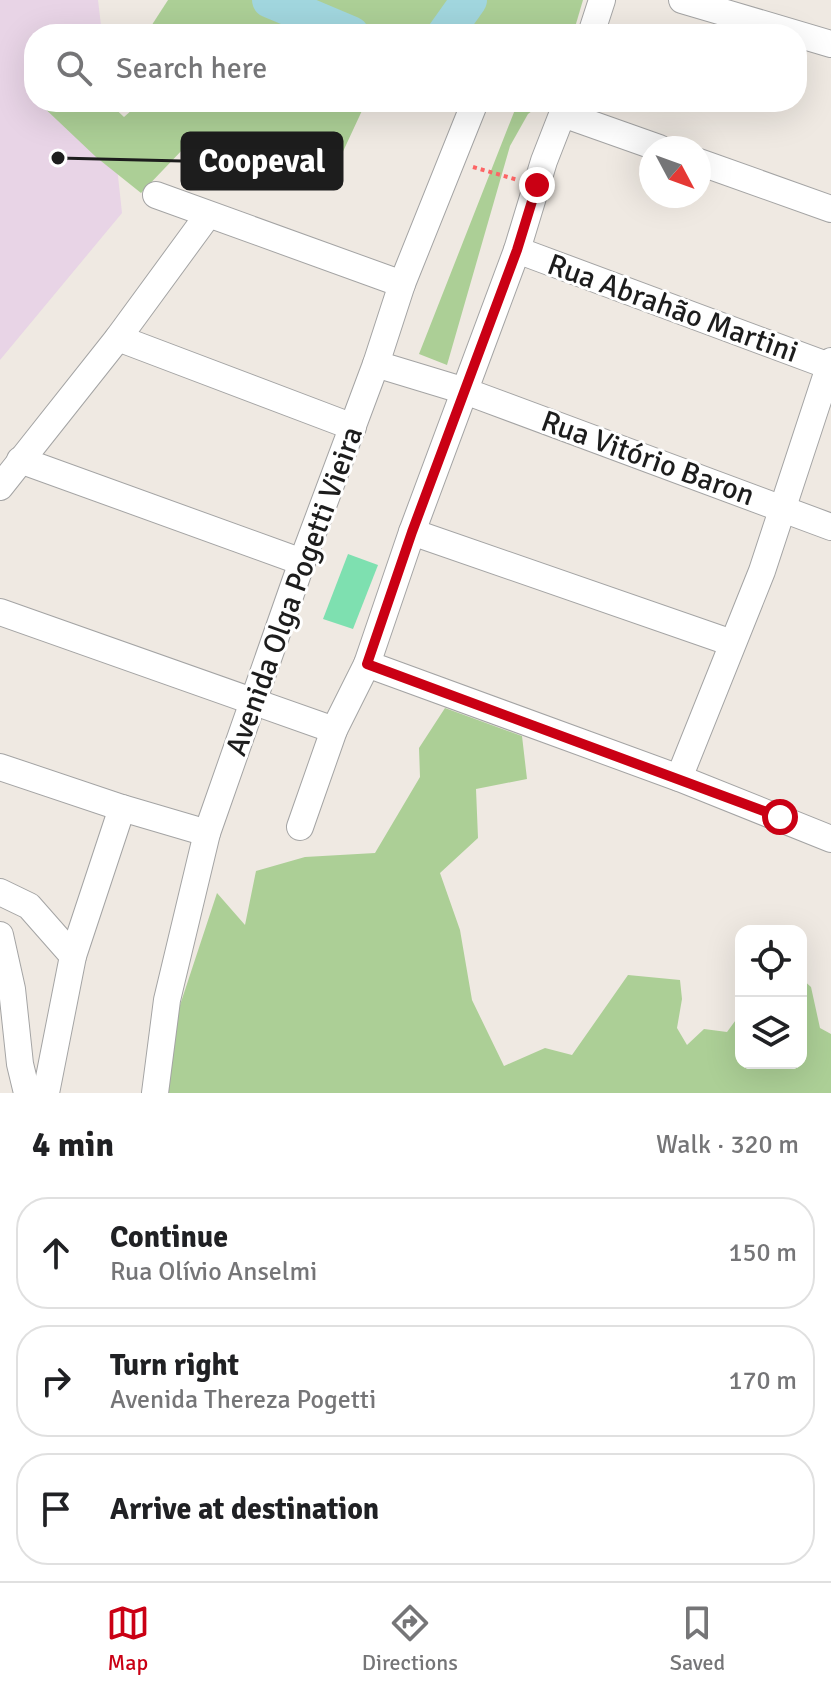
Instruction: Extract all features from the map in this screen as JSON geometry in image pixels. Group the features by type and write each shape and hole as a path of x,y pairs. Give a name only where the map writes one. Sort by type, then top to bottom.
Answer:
{"street":[{"path":"594,24 602,0"},
{"path":"682,0 763,24"},
{"path":"807,37 831,44"},
{"name":"Avenida Olga Pogetti Vieira","path":"155,1093 167,1000 207,833 402,284 471,112"},
{"path":"300,827 334,730 367,664 412,532 517,250 544,161 563,112"},
{"path":"574,112 639,139"},
{"path":"711,166 831,209"},
{"path":"156,195 402,284"},
{"path":"0,487 118,338 208,215"},
{"name":"Rua Abrahão Martini","path":"517,250 830,364"},
{"path":"118,338 353,427"},
{"name":"Rua Vitório Baron","path":"376,364 465,391 831,527"},
{"path":"679,778 762,571 830,364"},
{"path":"20,460 302,562"},
{"path":"412,532 732,643"},
{"path":"0,612 334,730"},
{"path":"367,664 679,778 831,839"},
{"path":"0,767 207,833"},
{"path":"46,1093 73,956 122,808"},
{"path":"0,892 29,906 73,956"},
{"path":"0,935 6,989 27,1093"}],"path":[{"path":"451,161 508,177"}],"shaded area":[{"path":"0,0 98,0 101,24 24,24 24,112 111,112 122,213 0,360"}],"green space":[{"path":"168,0 583,0 576,24 152,24"},
{"path":"49,112 119,112 124,117 130,112 361,112 327,186 185,147 141,193 96,157"},
{"path":"514,112 531,112 510,146 447,365 419,354"},
{"path":"348,554 378,565 353,629 323,619"},
{"path":"445,708 522,736 527,779 476,789 478,838 440,873 460,930 472,1000 504,1066 545,1048 572,1055 628,975 680,980 682,999 677,1028 687,1045 704,1029 727,1032 735,1021 735,1069 807,1069 807,983 811,987 820,1028 831,1034 831,1093 151,1093 217,893 245,925 256,871 305,857 375,853 420,777 419,748"}],"waterway":[{"path":"270,0 327,24"},
{"path":"452,24 469,0"}],"place":[{"name":"Coopeval","path":"58,158"}],"route":[{"path":"537,185 517,250 412,532 367,664 780,817"}]}
